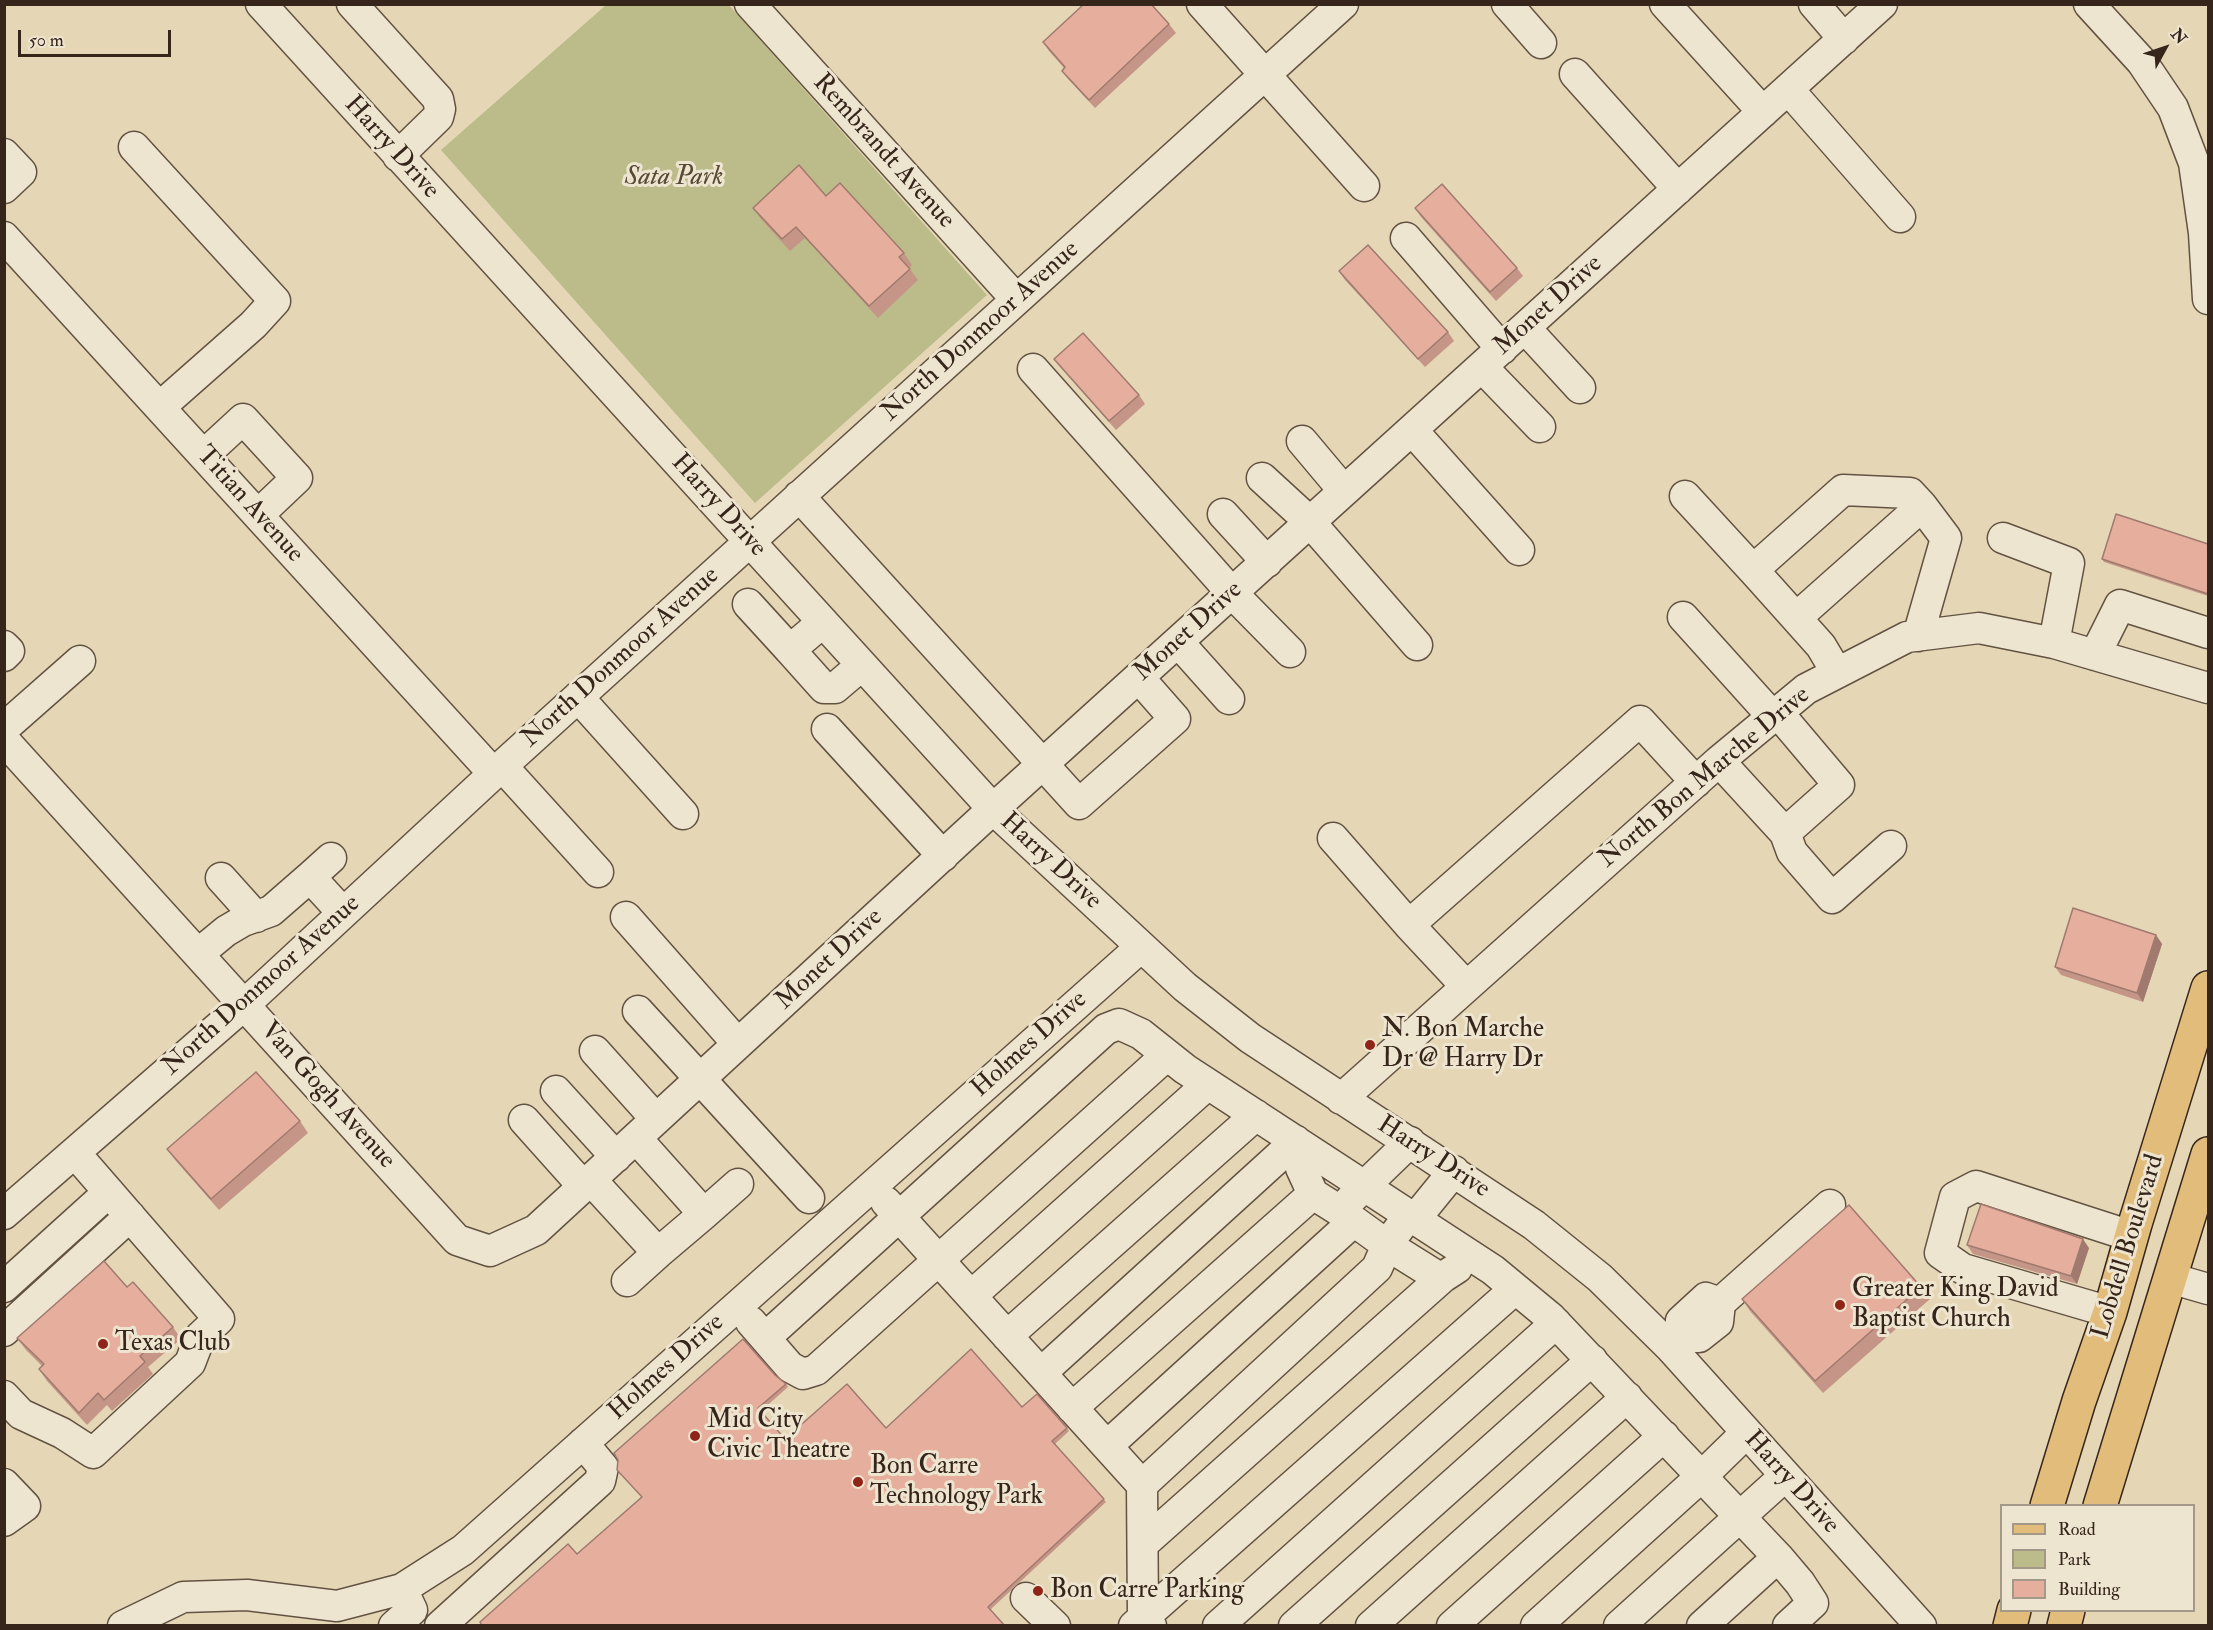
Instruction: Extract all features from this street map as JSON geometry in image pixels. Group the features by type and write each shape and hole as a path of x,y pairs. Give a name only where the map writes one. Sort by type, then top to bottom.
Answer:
{"main road":[{"name":"Lobdell Boulevard","path":"2048,1504 2079,1401 2110,1312 2208,988"},
{"name":"Lobdell Boulevard","path":"2101,1504 2208,1154"},
{"path":"2129,1246 2172,1273"}],"street":[{"name":"Harry Drive","path":"261,4 993,809 1185,987 1250,1038 1534,1225 1572,1254 1628,1304 1677,1341 1746,1433 1921,1626"},
{"path":"352,4 438,99 440,109 438,117 398,156"},
{"name":"Rembrandt Avenue","path":"750,4 1016,299"},
{"path":"1202,4 1364,186"},
{"name":"North Donmoor Avenue","path":"4,1214 244,1005 578,697 1342,4"},
{"path":"1507,4 1541,43"},
{"path":"1665,4 1763,112"},
{"path":"1814,4 1844,39"},
{"name":"Monet Drive","path":"490,1251 536,1230 993,809 1882,4"},
{"path":"2089,4 2142,62 2174,108 2194,163 2204,233 2208,299"},
{"path":"1575,74 1678,189"},
{"path":"1788,89 1900,218"},
{"path":"134,147 275,301 253,325 160,407"},
{"path":"4,154 21,172 4,188"},
{"name":"Titian Avenue","path":"4,237 258,515 498,770 598,872"},
{"path":"1406,238 1540,427"},
{"path":"1525,328 1580,388"},
{"path":"1033,369 1232,593 1290,652"},
{"path":"204,455 243,419 297,478 258,515"},
{"path":"1412,430 1519,550"},
{"path":"1302,441 1344,491"},
{"path":"1262,478 1310,522 1418,645"},
{"path":"1753,570 1843,490 1910,494 1946,538 1918,636"},
{"path":"799,496 1079,804 1175,718 1139,678"},
{"path":"1685,496 1821,646 1837,673"},
{"path":"1796,618 1922,506"},
{"path":"1223,514 1267,562"},
{"path":"2002,538 2069,563 2054,643"},
{"path":"748,604 824,688 835,688 862,665"},
{"path":"2095,655 2120,605 2208,633"},
{"path":"1683,617 1839,785 1785,833"},
{"path":"790,650 823,621"},
{"name":"North Bon Marche Drive","path":"1341,1099 1719,761 1806,689 1907,637 1978,628 2054,643 2208,688"},
{"path":"1178,642 1229,699"},
{"path":"4,646 9,651 4,656"},
{"path":"4,728 80,661"},
{"path":"578,697 683,814"},
{"path":"1409,925 1640,721 1696,782"},
{"path":"827,729 943,856"},
{"name":"Van Gogh Avenue","path":"4,740 458,1240 490,1251"},
{"path":"1719,761 1785,833 1792,852 1832,898 1891,846"},
{"path":"1333,838 1466,986"},
{"path":"198,954 226,931 271,911 321,868 343,913"},
{"path":"221,878 256,917"},
{"path":"626,917 738,1044"},
{"name":"Holmes Drive","path":"123,1626 183,1597 247,1595 410,1613 463,1550 1141,946"},
{"path":"638,1011 809,1198"},
{"path":"765,1338 1106,1029 1119,1024 1141,1034 1208,1084 1471,1257 1556,1323 1741,1517 1800,1583 1813,1603 1788,1626"},
{"path":"595,1051 636,1138 704,1214"},
{"path":"737,1306 790,1367 803,1374 816,1370 1167,1055"},
{"path":"971,1296 1208,1084"},
{"path":"556,1091 636,1138"},
{"path":"1007,1336 1256,1115"},
{"path":"524,1120 658,1253"},
{"path":"1296,1141 1301,1168 1313,1194 1387,1245 1435,1275 1443,1277"},
{"path":"1041,1373 1296,1141"},
{"path":"1107,1446 1347,1216 1364,1186 1410,1142"},
{"path":"4,1396 21,1414 62,1433 93,1453 190,1363 200,1337 219,1319 75,1153"},
{"path":"1142,1485 1377,1268 1387,1245 1454,1171"},
{"path":"627,1281 738,1184"},
{"path":"872,1186 1142,1485 1143,1623"},
{"path":"2110,1312 1963,1269 1940,1253 1955,1197 1976,1186 2129,1246"},
{"path":"4,1287 109,1192"},
{"path":"1072,1408 1313,1194"},
{"path":"1677,1341 1681,1321 1706,1299 1720,1303 1830,1204"},
{"path":"4,1331 130,1216"},
{"path":"1143,1544 1443,1277 1471,1257"},
{"path":"2172,1273 2208,1289"},
{"path":"1143,1623 1515,1289"},
{"path":"1218,1626 1556,1323"},
{"path":"1294,1626 1592,1360"},
{"path":"1371,1626 1627,1397"},
{"path":"1536,1626 1702,1476 1746,1433"},
{"path":"1452,1626 1664,1436"},
{"path":"440,1626 600,1481 603,1467 583,1443"},
{"path":"1619,1626 1785,1476"},
{"path":"4,1484 25,1506 4,1521"},
{"path":"1702,1626 1778,1557"},
{"path":"1026,1598 1055,1626"}],"green space":[{"name":"Sata Park","path":"606,5 729,5 987,295 755,503 441,150"}],"building":[{"path":"1084,4 1151,4 1169,24 1089,100 1062,71 1065,67 1043,42"},
{"path":"799,165 826,196 840,183 904,253 899,257 910,269 869,306 796,227 782,239 753,208"},
{"path":"1442,184 1517,268 1490,292 1415,208"},
{"path":"1368,245 1448,332 1418,359 1339,271"},
{"path":"1083,333 1139,395 1109,421 1054,359"},
{"path":"2116,514 2208,544 2208,594 2102,559"},
{"path":"2073,908 2156,935 2137,993 2055,967"},
{"path":"256,1072 300,1121 211,1199 167,1149"},
{"path":"1981,1204 2083,1239 2071,1276 1967,1245"},
{"name":"Greater King David Baptist Church","path":"1849,1205 1921,1287 1815,1381 1742,1299"},
{"name":"Texas Club","path":"104,1261 127,1287 133,1282 173,1327 140,1356 145,1362 104,1400 98,1393 79,1413 39,1369 44,1364 17,1338"},
{"name":"Bon Carre Technology Park","path":"743,1339 786,1384 758,1408 785,1439 847,1384 886,1428 971,1349 1022,1407 1037,1394 1067,1428 1052,1441 1104,1499 988,1607 1005,1626 482,1626 480,1622 568,1544 577,1554 642,1497 617,1470 618,1460 614,1453"}],"place":[{"name":"N. Bon Marche Dr @ Harry Dr","path":"1370,1045"},
{"name":"Greater King David Baptist Church","path":"1840,1305"},
{"name":"Texas Club","path":"103,1344"},
{"name":"Mid City Civic Theatre","path":"695,1436"},
{"name":"Bon Carre Technology Park","path":"858,1482"},
{"name":"Bon Carre Parking","path":"1038,1591"}]}
